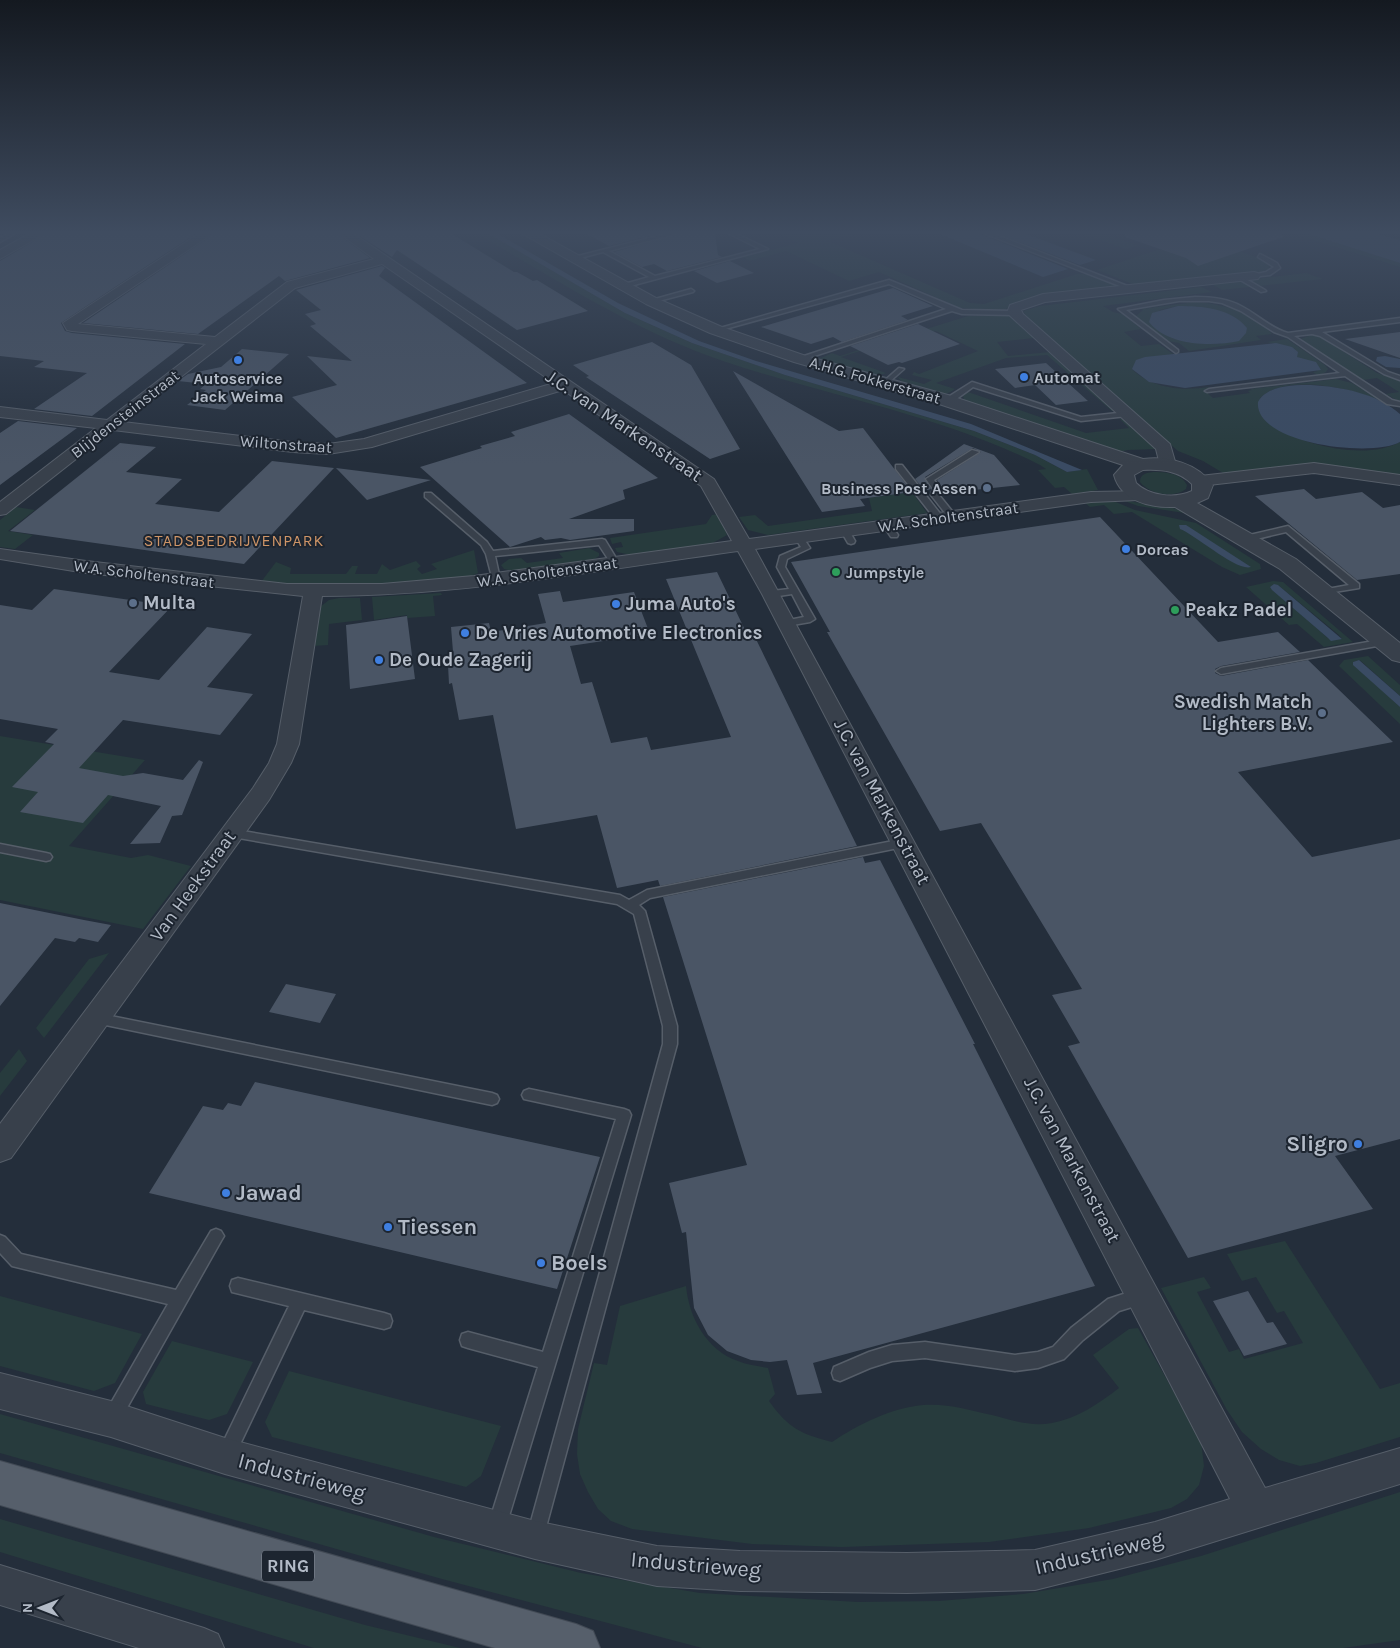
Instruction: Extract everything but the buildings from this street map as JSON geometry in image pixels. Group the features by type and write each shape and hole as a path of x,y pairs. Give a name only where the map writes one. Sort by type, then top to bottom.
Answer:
{"main road":[{"name":"RING","path":"0,1483 576,1648"}],"street":[{"path":"88,311 70,323 72,326 216,341"},
{"name":"Blijdensteinstraat","path":"0,510 111,426 256,311"},
{"name":"J.C. van Markenstraat","path":"457,311 564,386 708,483 745,545 770,569 783,593 787,623 1257,1511"},
{"name":"A.H.G. Fokkerstraat","path":"672,311 716,330 800,359 948,401 1142,465"},
{"path":"1014,313 1164,447 1168,465"},
{"name":"Wiltonstraat","path":"0,412 293,447 342,448 366,444 564,386"},
{"name":"A.H.G. Fokkerstraat","path":"1034,429 1099,460 1130,485 1160,501 1192,493"},
{"path":"1130,485 1130,468 1142,465 1168,465 1187,471 1192,493 1325,592 1393,649"},
{"path":"1192,493 1314,468 1400,480"},
{"name":"W.A. Scholtenstraat","path":"0,554 257,588 313,591 410,588 496,579 799,538 848,536 890,530 946,517 1091,497 1130,485"},
{"name":"Van Heekstraat","path":"0,1148 276,770 288,744 313,591"},
{"name":"Industrieweg","path":"0,1392 111,1419 226,1456 535,1540 657,1566 740,1571 907,1573 1035,1570 1155,1541 1400,1466"},
{"path":"0,1585 204,1648"}],"lane":[{"path":"716,330 785,311"},
{"path":"800,359 946,311"},
{"path":"958,311 1014,313"},
{"path":"1123,311 1176,351"},
{"path":"1245,311 1281,334 1291,336 1400,320"},
{"path":"1312,332 1322,334 1386,373 1400,378"},
{"path":"1291,336 1291,338 1390,402 1400,404"},
{"path":"885,383 901,368"},
{"path":"1209,391 1346,374"},
{"path":"948,401 972,384 1081,419 1127,414"},
{"path":"946,517 935,495 937,489 930,479 945,469 956,466 975,452"},
{"path":"899,467 946,517"},
{"path":"428,495 484,544 490,554 496,579"},
{"path":"1250,537 1288,529 1356,586 1325,592"},
{"path":"770,569 783,558 806,548 799,538"},
{"path":"490,554 602,542 615,563"},
{"path":"1221,671 1393,649"},
{"path":"231,833 620,900 639,911 670,1026 670,1044 535,1540"},
{"path":"630,905 647,894 903,843"},
{"path":"0,848 46,857"},
{"path":"96,1018 492,1099"},
{"path":"496,1530 624,1115 529,1095"},
{"path":"111,1419 216,1236"},
{"path":"0,1242 17,1260 180,1299"},
{"path":"238,1286 384,1321"},
{"path":"840,1373 892,1353 925,1350 1015,1363 1038,1360 1058,1353 1114,1305 1144,1296"},
{"path":"226,1456 300,1301"},
{"path":"468,1340 548,1361"}],"green space":[{"path":"611,311 621,311 692,343 785,375 974,431 1035,455 1067,472 1087,469 1098,490 1072,494 1064,487 1055,488 1038,470 1046,469 1002,448 924,419 723,361 690,349"},
{"path":"1023,311 1111,311 1123,314 1141,329 1124,332 1141,346 1159,344 1173,354 1140,359 1132,369 1140,376 1158,385 1189,389 1208,387 1210,389 1204,390 1213,398 1250,393 1248,391 1252,390 1250,389 1336,379 1352,383 1379,400 1352,391 1318,385 1286,386 1272,390 1260,398 1263,418 1292,436 1329,447 1367,450 1385,448 1400,442 1400,477 1330,466 1223,473 1203,461 1178,451 1030,321"},
{"path":"1142,311 1160,311 1191,342 1221,344 1205,311 1239,311 1265,326 1272,334 1256,336 1261,340 1189,351 1179,343 1167,341 1135,317"},
{"path":"968,316 1010,316 1034,338 997,342 1008,356 1050,352 1115,411 1112,411 1047,355 1006,358 936,383 955,389 945,394 926,392 901,381 898,377 924,384 932,380 912,375 914,372 919,374 978,351 936,331 888,346 882,344 841,357 886,373 872,374 852,371 819,359 832,353 840,356"},
{"path":"1312,335 1322,338 1377,373 1400,381 1400,402 1386,394 1399,392 1377,378 1363,380 1300,339"},
{"path":"1287,339 1325,365 1328,369 1326,372 1318,376 1313,372 1318,371 1297,357 1295,349 1267,342"},
{"path":"968,392 1086,433 1129,428 1120,419 1127,419 1156,449 1119,452 964,401 963,396"},
{"path":"1153,472 1167,473 1181,478 1187,485 1186,489 1175,494 1162,494 1149,490 1140,482 1140,479 1144,474"},
{"path":"912,492 927,513 768,535 748,530 739,517 755,515 768,526 872,511 869,498"},
{"path":"1111,500 1135,510 1196,523 1260,564 1261,569 1240,575 1222,567 1132,512 1114,514 1104,505 1090,507 1085,503"},
{"path":"1122,500 1173,508 1191,514 1138,506"},
{"path":"16,507 35,510 8,531 33,535 15,549 0,547 0,520"},
{"path":"719,514 727,535 711,544 631,555 617,552 615,548 623,547 621,542 612,544 610,538 706,524 712,515"},
{"path":"589,548 599,553 599,556 593,560 513,571 504,569 501,565 509,559 521,558 527,563 563,558 559,553"},
{"path":"474,550 478,573 469,577 339,585 261,582 276,562 291,568 290,574 346,574 352,566 358,566 355,574 377,574 382,564 390,570 416,561 421,566 417,569 422,574 437,569 431,564"},
{"path":"1273,581 1283,582 1353,642 1324,647 1297,624 1289,625 1246,587","holes":["1278,585 1342,639 1328,638 1270,587"]},
{"path":"441,593 442,595 433,596 435,616 407,618 407,615 374,620 372,597"},
{"path":"360,598 362,620 329,624 328,645 313,646 320,607 329,600"},
{"path":"1368,656 1400,685 1400,696 1362,662 1359,660 1353,662 1400,707 1400,724 1339,666 1344,660"},
{"path":"0,736 145,760 69,846 131,858 148,855 191,866 143,929 0,900"},
{"path":"109,953 44,1038 36,1028 89,959"},
{"path":"19,1049 27,1061 0,1096 0,1073"},
{"path":"1285,1241 1380,1389 1400,1383 1400,1437 1316,1463 1300,1466 1279,1460 1261,1449 1242,1432 1227,1410 1161,1288 1204,1277 1211,1288 1197,1292 1229,1352 1239,1349 1244,1359 1303,1343 1284,1311 1277,1313 1256,1277 1242,1281 1227,1254"},
{"path":"686,1286 695,1320 708,1341 727,1356 738,1361 768,1368 775,1394 769,1401 782,1418 803,1433 832,1442 853,1429 887,1413 923,1405 958,1407 1029,1424 1052,1423 1070,1418 1095,1405 1119,1388 1093,1355 1129,1329 1138,1328 1201,1441 1204,1466 1199,1485 1187,1499 1171,1508 1089,1528 989,1542 842,1547 752,1544 632,1529 611,1521 598,1509 588,1492 580,1474 577,1454 578,1429 594,1363 607,1365 620,1306"},
{"path":"0,1296 142,1334 115,1383 94,1391 0,1366"},
{"path":"172,1341 253,1362 227,1414 209,1420 146,1404 143,1392"},
{"path":"289,1371 501,1426 481,1476 466,1487 272,1437 265,1422"},
{"path":"0,1414 434,1537 581,1573 700,1593 858,1602 939,1601 1023,1594 1113,1579 1201,1556 1400,1492 1400,1640 1343,1648 702,1648 442,1579 0,1453"},
{"path":"0,1519 365,1625 460,1648 314,1648 0,1552"}],"water":[{"path":"621,311 635,311 699,341 756,361 971,424 1082,470 1067,472 1035,455 974,431 785,375 692,343"},
{"path":"1160,311 1220,311 1233,316 1247,328 1246,333 1239,341 1216,344 1191,343 1167,336 1157,330 1149,322 1152,313"},
{"path":"1276,343 1292,347 1298,352 1297,357 1316,362 1321,370 1185,388 1149,382 1132,369 1136,360 1145,357"},
{"path":"1385,356 1400,359 1400,368 1386,367 1376,361 1377,357"},
{"path":"1311,385 1335,387 1358,392 1391,407 1400,414 1400,442 1386,447 1365,448 1317,444 1294,437 1275,428 1262,416 1258,402 1268,392 1282,387"},
{"path":"1179,525 1186,525 1251,567 1236,564 1227,559 1180,529"},
{"path":"1274,584 1278,585 1342,639 1331,641 1272,590 1270,587"},
{"path":"1359,660 1400,696 1400,707 1353,665 1353,662"}],"place":[{"name":"Autoservice Jack Weima","path":"238,360"},
{"name":"Automat","path":"1024,377"},
{"name":"Business Post Assen","path":"987,488"},
{"name":"Dorcas","path":"1126,549"},
{"name":"Jumpstyle","path":"836,572"},
{"name":"Multa","path":"133,603"},
{"name":"Juma Auto's","path":"616,604"},
{"name":"Peakz Padel","path":"1175,610"},
{"name":"De Vries Automotive Electronics","path":"465,633"},
{"name":"De Oude Zagerij","path":"379,660"},
{"name":"Swedish Match Lighters B.V.","path":"1322,713"},
{"name":"Sligro","path":"1358,1144"},
{"name":"Jawad","path":"226,1193"},
{"name":"Tiessen","path":"388,1227"},
{"name":"Boels","path":"541,1263"}],"district":[{"name":"STADSBEDRIJVENPARK","path":"234,540"}]}
